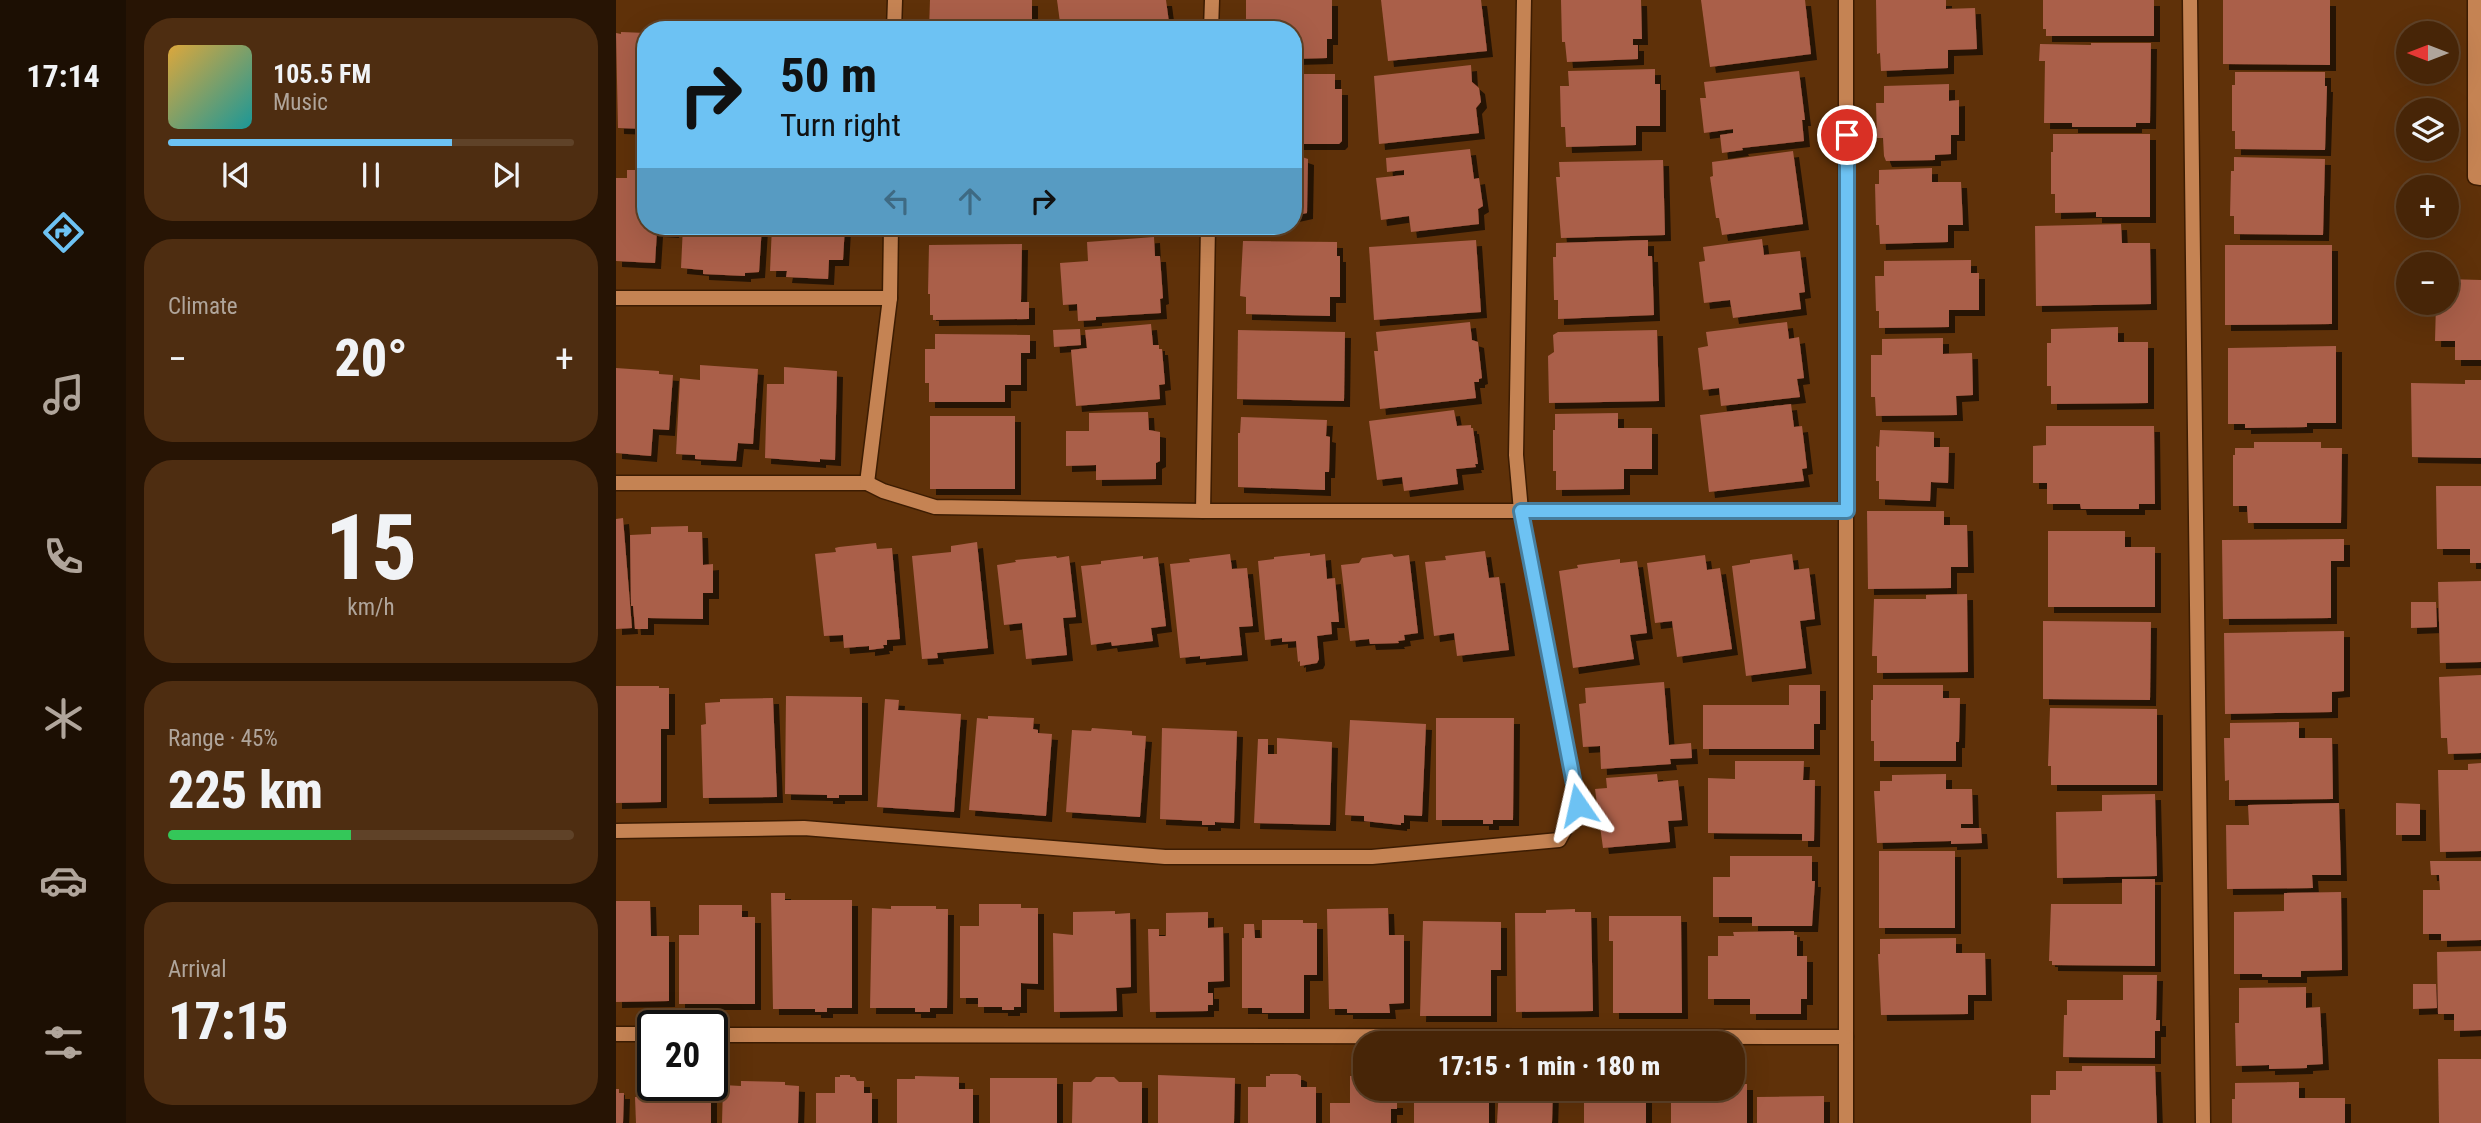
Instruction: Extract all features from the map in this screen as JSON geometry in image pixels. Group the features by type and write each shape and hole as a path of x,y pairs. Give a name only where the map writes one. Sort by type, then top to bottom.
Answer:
{"lane":[{"path":"894,21 895,0"},
{"path":"1211,21 1212,0"},
{"path":"616,831 804,828 1165,857 1372,857 1559,840 1578,805 1521,511 1516,455 1524,0"},
{"path":"1846,0 1846,1123"},
{"path":"2190,0 2203,1123"},
{"path":"2475,0 2474,177 2481,178"},
{"path":"867,483 890,298 891,235"},
{"path":"1203,511 1208,235"},
{"path":"616,298 890,298"},
{"path":"616,483 867,483 883,491 936,507 1203,511 1847,511"},
{"path":"616,1034 637,1034"},
{"path":"728,1035 1846,1037"}],"building":[{"path":"930,0 1032,0 1032,21 929,21"},
{"path":"1057,0 1166,0 1169,21 1060,21"},
{"path":"1246,0 1332,0 1332,39 1327,39 1327,58 1302,59 1302,21 1246,21"},
{"path":"1381,0 1481,0 1487,51 1388,61"},
{"path":"1561,0 1641,0 1642,39 1633,39 1633,45 1638,45 1638,59 1567,62 1565,42 1562,42"},
{"path":"1701,0 1805,0 1811,54 1710,67"},
{"path":"1876,0 1946,0 1946,9 1975,8 1977,49 1948,50 1948,68 1881,71 1880,53 1877,54"},
{"path":"2043,0 2154,0 2154,36 2046,36 2046,29 2043,29"},
{"path":"2223,0 2330,0 2330,65 2223,64"},
{"path":"616,33 637,33 637,129 618,128"},
{"path":"2151,43 2150,123 2136,123 2136,127 2072,127 2072,123 2044,123 2045,61 2039,61 2040,44"},
{"path":"1471,65 1472,82 1479,88 1481,102 1476,108 1479,133 1379,144 1374,76"},
{"path":"1655,69 1655,84 1660,84 1660,126 1636,126 1636,145 1566,147 1565,127 1561,127 1560,86 1569,86 1568,71"},
{"path":"1799,71 1805,120 1802,120 1804,141 1722,153 1720,135 1733,133 1733,129 1704,133 1700,98 1706,98 1704,82"},
{"path":"2235,72 2325,72 2325,150 2235,149 2235,131 2232,131 2232,85 2235,85"},
{"path":"1302,74 1335,74 1335,89 1342,89 1342,141 1339,144 1302,144"},
{"path":"1949,84 1949,101 1959,100 1959,135 1951,135 1951,154 1935,155 1935,160 1886,161 1883,138 1877,138 1876,103 1884,103 1884,86"},
{"path":"2053,134 2150,134 2150,217 2096,217 2096,212 2055,213 2055,194 2051,194"},
{"path":"1470,149 1474,179 1479,178 1483,206 1478,209 1479,224 1411,232 1409,216 1381,220 1376,178 1404,175 1404,170 1387,172 1386,158"},
{"path":"1793,151 1803,224 1722,235 1719,218 1716,218 1710,177 1713,176 1712,162"},
{"path":"1302,157 1308,159 1307,213 1302,214"},
{"path":"2234,157 2325,159 2323,235 2234,234 2234,216 2230,216"},
{"path":"1663,160 1665,235 1561,238 1556,177 1560,177 1559,162"},
{"path":"1932,168 1932,182 1961,182 1963,225 1948,225 1948,242 1880,244 1879,225 1876,225 1875,184 1879,184 1879,170"},
{"path":"627,170 637,170 637,235 657,235 655,263 616,261 616,178 627,178"},
{"path":"2121,224 2122,243 2150,243 2151,304 2036,306 2035,226"},
{"path":"683,235 761,235 759,272 745,273 745,276 703,274 703,270 681,268"},
{"path":"772,235 844,235 843,260 829,260 828,279 786,277 787,271 770,271"},
{"path":"1154,237 1155,256 1160,256 1163,298 1160,299 1161,313 1096,317 1096,320 1078,321 1077,304 1063,305 1060,263 1088,261 1087,242"},
{"path":"1762,239 1764,255 1800,251 1805,292 1799,293 1801,309 1733,318 1730,300 1704,303 1699,262 1705,261 1703,247"},
{"path":"1476,240 1481,312 1374,320 1369,247"},
{"path":"1648,240 1648,256 1652,256 1654,315 1558,319 1558,300 1554,300 1553,257 1556,257 1556,243"},
{"path":"1243,241 1337,242 1337,256 1340,256 1340,297 1330,297 1330,316 1246,314 1246,297 1240,296"},
{"path":"1022,244 1021,302 1029,302 1029,319 933,320 928,294 929,245"},
{"path":"2225,245 2332,245 2332,324 2225,325"},
{"path":"1971,260 1971,273 1979,273 1979,310 1949,310 1949,327 1879,328 1875,276 1884,276 1884,261"},
{"path":"2459,279 2481,280 2481,360 2455,360 2455,341 2435,341 2436,315 2459,315"},
{"path":"1470,322 1472,340 1478,342 1482,378 1479,382 1474,382 1476,398 1380,409 1374,351 1378,351 1376,332"},
{"path":"1787,322 1789,339 1799,337 1804,378 1797,379 1800,397 1721,406 1719,388 1703,390 1698,348 1708,346 1706,332"},
{"path":"1151,324 1153,345 1159,345 1159,349 1162,349 1165,384 1159,385 1160,399 1076,406 1071,350 1087,348 1085,330"},
{"path":"2118,327 2118,342 2148,342 2148,403 2051,404 2051,386 2047,386 2047,343 2051,343 2051,329"},
{"path":"1080,329 1081,345 1054,347 1053,330"},
{"path":"1238,330 1345,332 1344,401 1237,399"},
{"path":"1657,330 1659,401 1549,403 1548,356 1554,352 1553,335 1558,332"},
{"path":"935,334 1030,335 1030,353 1021,353 1021,385 1005,385 1005,402 929,402 929,383 925,383 925,349 935,349"},
{"path":"1943,338 1943,354 1972,353 1973,395 1956,396 1957,415 1876,416 1875,397 1871,397 1871,355 1882,355 1882,339"},
{"path":"2336,346 2336,423 2307,423 2307,427 2245,428 2245,424 2228,424 2228,348"},
{"path":"700,365 758,369 753,444 738,443 736,461 695,459 695,455 676,454 680,378 700,380"},
{"path":"784,367 837,371 835,460 820,459 820,462 765,458 767,384 784,384"},
{"path":"616,368 659,371 659,374 673,375 669,430 653,429 651,456 616,453"},
{"path":"2465,380 2481,380 2481,458 2412,457 2411,383 2465,384"},
{"path":"1791,404 1794,427 1802,426 1807,468 1802,469 1804,481 1709,492 1700,415"},
{"path":"1454,410 1457,426 1471,425 1473,428 1478,464 1475,464 1476,467 1456,469 1458,484 1404,491 1402,477 1377,480 1369,421"},
{"path":"1148,412 1149,430 1160,432 1160,461 1156,463 1156,479 1096,480 1096,465 1066,466 1066,431 1089,431 1089,413"},
{"path":"1618,413 1618,428 1652,428 1652,469 1624,469 1624,489 1556,490 1556,471 1553,471 1555,414"},
{"path":"930,416 1015,416 1015,489 930,489"},
{"path":"1241,417 1327,420 1326,436 1330,437 1329,472 1325,472 1325,490 1238,487 1238,433"},
{"path":"2046,426 2154,426 2155,504 2139,504 2139,509 2081,509 2080,504 2047,504 2047,483 2033,483 2033,446 2046,445"},
{"path":"1880,430 1934,432 1934,447 1949,447 1948,483 1931,482 1930,501 1879,499 1876,446 1879,447"},
{"path":"2254,442 2321,442 2321,448 2342,448 2341,523 2248,523 2247,506 2233,506 2233,455 2235,448 2254,448"},
{"path":"2436,486 2481,486 2481,563 2470,563 2470,549 2437,549"},
{"path":"1867,511 1944,511 1944,525 1967,525 1968,567 1951,567 1951,588 1868,589"},
{"path":"623,518 632,628 616,629 616,519"},
{"path":"688,526 688,532 702,532 703,565 713,564 713,593 703,593 703,619 648,618 648,629 635,629 631,606 630,535 651,534 651,527"},
{"path":"2048,531 2125,531 2125,547 2155,547 2155,607 2048,607"},
{"path":"2344,539 2344,561 2331,561 2331,618 2223,619 2222,540"},
{"path":"977,542 988,648 937,653 938,658 922,659 912,556 951,552 951,546"},
{"path":"876,543 877,549 892,548 900,639 887,640 884,648 844,648 843,635 824,636 815,554 836,552 835,548 839,547"},
{"path":"1485,551 1489,578 1499,577 1509,650 1457,656 1454,633 1434,636 1425,562 1446,560 1445,556"},
{"path":"1310,553 1310,556 1325,554 1327,579 1335,578 1339,622 1331,622 1332,634 1317,636 1317,663 1300,666 1296,641 1282,642 1282,638 1265,640 1258,561"},
{"path":"1230,554 1232,569 1247,568 1253,626 1239,627 1242,655 1180,658 1170,564"},
{"path":"1392,554 1394,557 1409,555 1418,633 1404,635 1405,640 1398,641 1399,643 1370,644 1369,639 1350,641 1341,565 1359,563 1362,558"},
{"path":"1792,554 1794,570 1809,568 1815,619 1800,621 1806,668 1746,676 1732,566 1750,563 1750,560"},
{"path":"1705,555 1707,570 1720,568 1732,649 1677,657 1672,621 1655,623 1647,563"},
{"path":"1069,556 1076,617 1063,618 1067,655 1026,659 1022,623 1004,625 997,565 1016,562 1015,560"},
{"path":"1143,556 1143,559 1158,557 1166,626 1151,628 1153,641 1112,646 1111,642 1091,645 1081,566"},
{"path":"1620,559 1620,563 1637,561 1647,633 1630,635 1634,659 1573,668 1559,571 1578,568 1577,565"},
{"path":"2481,581 2481,662 2440,663 2438,582"},
{"path":"1967,594 1968,672 1877,673 1877,656 1872,656 1874,599 1926,599 1926,595"},
{"path":"2411,602 2436,602 2437,627 2411,628"},
{"path":"2043,621 2151,622 2150,700 2043,699"},
{"path":"2344,631 2344,691 2332,692 2332,712 2225,714 2224,633"},
{"path":"2481,675 2481,753 2448,754 2447,738 2441,738 2439,677"},
{"path":"1664,682 1669,745 1691,743 1692,758 1670,759 1671,764 1601,769 1600,746 1583,747 1579,704 1586,703 1585,688"},
{"path":"1789,685 1820,685 1820,724 1814,724 1814,749 1703,749 1703,705 1789,705"},
{"path":"1873,685 1943,685 1943,698 1960,698 1956,761 1874,761 1874,741 1871,741"},
{"path":"616,686 669,688 669,729 661,729 661,802 616,803"},
{"path":"786,696 862,697 862,795 827,798 827,795 785,794"},
{"path":"773,698 777,797 703,798 701,725 706,724 705,703 720,702 720,699"},
{"path":"885,699 899,700 898,710 961,714 954,812 877,807"},
{"path":"2050,708 2157,709 2157,785 2051,785 2051,766 2048,766"},
{"path":"988,716 1034,718 1033,729 1038,730 1038,733 1052,734 1046,816 969,810 977,718 988,719"},
{"path":"1436,718 1514,718 1513,820 1493,820 1493,824 1483,824 1483,820 1436,820"},
{"path":"1350,720 1426,724 1422,816 1404,815 1404,823 1401,825 1364,821 1364,816 1345,815"},
{"path":"2299,722 2299,738 2332,738 2333,799 2229,800 2229,780 2225,781 2224,738 2230,738 2230,723"},
{"path":"1092,728 1132,731 1132,735 1146,736 1140,817 1066,812 1072,730 1091,731"},
{"path":"1162,728 1237,731 1234,823 1215,822 1215,825 1202,825 1202,821 1160,819"},
{"path":"1277,738 1332,742 1330,825 1254,823 1258,739 1268,739 1268,754 1277,754"},
{"path":"1735,761 1804,761 1803,780 1815,780 1814,841 1802,841 1802,834 1708,833 1708,778 1735,779"},
{"path":"2481,763 2481,851 2440,852 2438,770 2468,770 2468,764"},
{"path":"1657,774 1658,782 1678,780 1682,820 1668,821 1670,842 1603,848 1595,789 1607,788 1606,778"},
{"path":"1946,774 1946,789 1972,789 1973,824 1961,824 1961,828 1981,828 1982,843 1877,843 1874,791 1880,791 1880,781 1892,781 1892,775"},
{"path":"2155,794 2157,876 2057,878 2056,812 2102,811 2102,795"},
{"path":"2339,803 2341,875 2312,875 2313,888 2227,889 2226,825 2249,825 2248,805"},
{"path":"2396,803 2420,804 2420,835 2396,835"},
{"path":"1879,851 1955,851 1955,928 1879,928"},
{"path":"1730,856 1812,856 1812,881 1815,881 1812,926 1752,926 1752,917 1713,917 1713,877 1730,877"},
{"path":"2430,861 2481,861 2481,940 2441,941 2441,934 2423,934 2423,890 2440,890 2439,875 2431,875"},
{"path":"2122,879 2155,879 2155,966 2052,965 2052,961 2049,961 2051,904 2122,904"},
{"path":"2341,892 2342,970 2301,971 2301,977 2234,974 2234,912 2284,911 2284,893"},
{"path":"771,893 785,893 785,900 852,900 852,1008 827,1008 827,1012 815,1012 815,1009 773,1009"},
{"path":"616,901 650,901 651,936 669,936 669,1001 616,1002"},
{"path":"979,904 1021,904 1021,908 1038,908 1038,984 1021,983 1021,1007 1014,1007 1014,1010 978,1007 978,998 960,998 960,926 979,926"},
{"path":"699,905 742,905 742,917 755,917 755,1004 679,1004 679,935 699,935"},
{"path":"891,906 936,906 936,909 948,909 947,1008 930,1008 930,1012 915,1012 915,1008 870,1008 872,908 891,909"},
{"path":"1388,908 1389,935 1404,935 1404,1003 1389,1004 1390,1013 1347,1013 1347,1009 1329,1009 1327,909"},
{"path":"1575,909 1575,912 1591,912 1593,1011 1516,1012 1515,913"},
{"path":"1115,911 1115,914 1130,913 1131,987 1116,988 1117,1011 1054,1012 1053,933 1073,935 1073,912"},
{"path":"1208,912 1208,928 1223,927 1224,981 1208,982 1208,993 1213,993 1213,1005 1208,1005 1208,1011 1150,1012 1148,929 1159,929 1159,936 1166,936 1166,913"},
{"path":"1609,916 1681,916 1682,1013 1613,1013 1613,941 1609,941"},
{"path":"1262,920 1303,920 1303,923 1317,923 1317,975 1304,975 1304,1013 1262,1013 1262,1008 1242,1008 1244,924 1254,924 1255,938 1262,938"},
{"path":"1423,921 1501,922 1501,970 1491,970 1491,1016 1420,1016"},
{"path":"1794,931 1794,935 1797,935 1797,956 1807,956 1807,999 1801,999 1801,1014 1750,1014 1750,999 1708,999 1708,956 1718,956 1718,936 1734,936 1733,932"},
{"path":"1956,938 1956,953 1985,953 1986,995 1968,995 1968,1014 1881,1015 1878,954 1880,939"},
{"path":"2481,951 2481,1030 2454,1031 2454,1014 2438,1014 2437,952"},
{"path":"2123,975 2157,975 2156,1020 2160,1020 2160,1031 2155,1031 2155,1058 2063,1057 2067,1000 2123,1000"},
{"path":"2413,984 2436,984 2437,1008 2413,1009"},
{"path":"2306,987 2306,1008 2320,1007 2323,1064 2307,1065 2307,1068 2269,1069 2269,1065 2236,1066 2235,1023 2239,1023 2239,988"},
{"path":"2438,1059 2481,1059 2481,1123 2439,1123"},
{"path":"2082,1066 2155,1066 2157,1123 2031,1123 2031,1095 2050,1095 2050,1090 2056,1090 2056,1071 2082,1071"},
{"path":"1297,1074 1301,1076 1301,1087 1316,1087 1316,1123 1248,1123 1248,1087 1266,1087 1266,1076"},
{"path":"850,1075 857,1081 864,1081 864,1093 872,1093 872,1123 816,1123 816,1093 835,1093 835,1077"},
{"path":"1158,1075 1235,1078 1234,1123 1158,1123"},
{"path":"915,1076 959,1077 959,1089 973,1089 973,1123 897,1123 897,1079 915,1079"},
{"path":"1350,1076 1353,1076 1353,1101 1397,1102 1397,1109 1391,1109 1391,1123 1330,1123 1330,1103 1350,1103"},
{"path":"1096,1077 1114,1077 1119,1082 1142,1082 1142,1123 1072,1123 1073,1082 1091,1082"},
{"path":"990,1078 1057,1078 1057,1123 990,1123"},
{"path":"741,1081 785,1082 785,1085 799,1086 798,1123 722,1123 723,1101 728,1101 728,1085 741,1086"},
{"path":"2299,1082 2299,1098 2345,1098 2345,1123 2232,1123 2235,1083"},
{"path":"1747,1084 1747,1123 1671,1123 1671,1101 1745,1101"},
{"path":"616,1089 619,1089 619,1093 624,1093 623,1123 616,1123"},
{"path":"1824,1096 1824,1123 1757,1123 1757,1097"},
{"path":"635,1097 637,1101 711,1101 711,1123 636,1123"},
{"path":"1414,1101 1489,1101 1489,1123 1414,1123"},
{"path":"1498,1101 1553,1101 1552,1123 1497,1123"},
{"path":"1584,1101 1646,1101 1646,1123 1584,1123"}],"route":[{"path":"1578,805 1521,511 1847,511 1847,135"}]}
